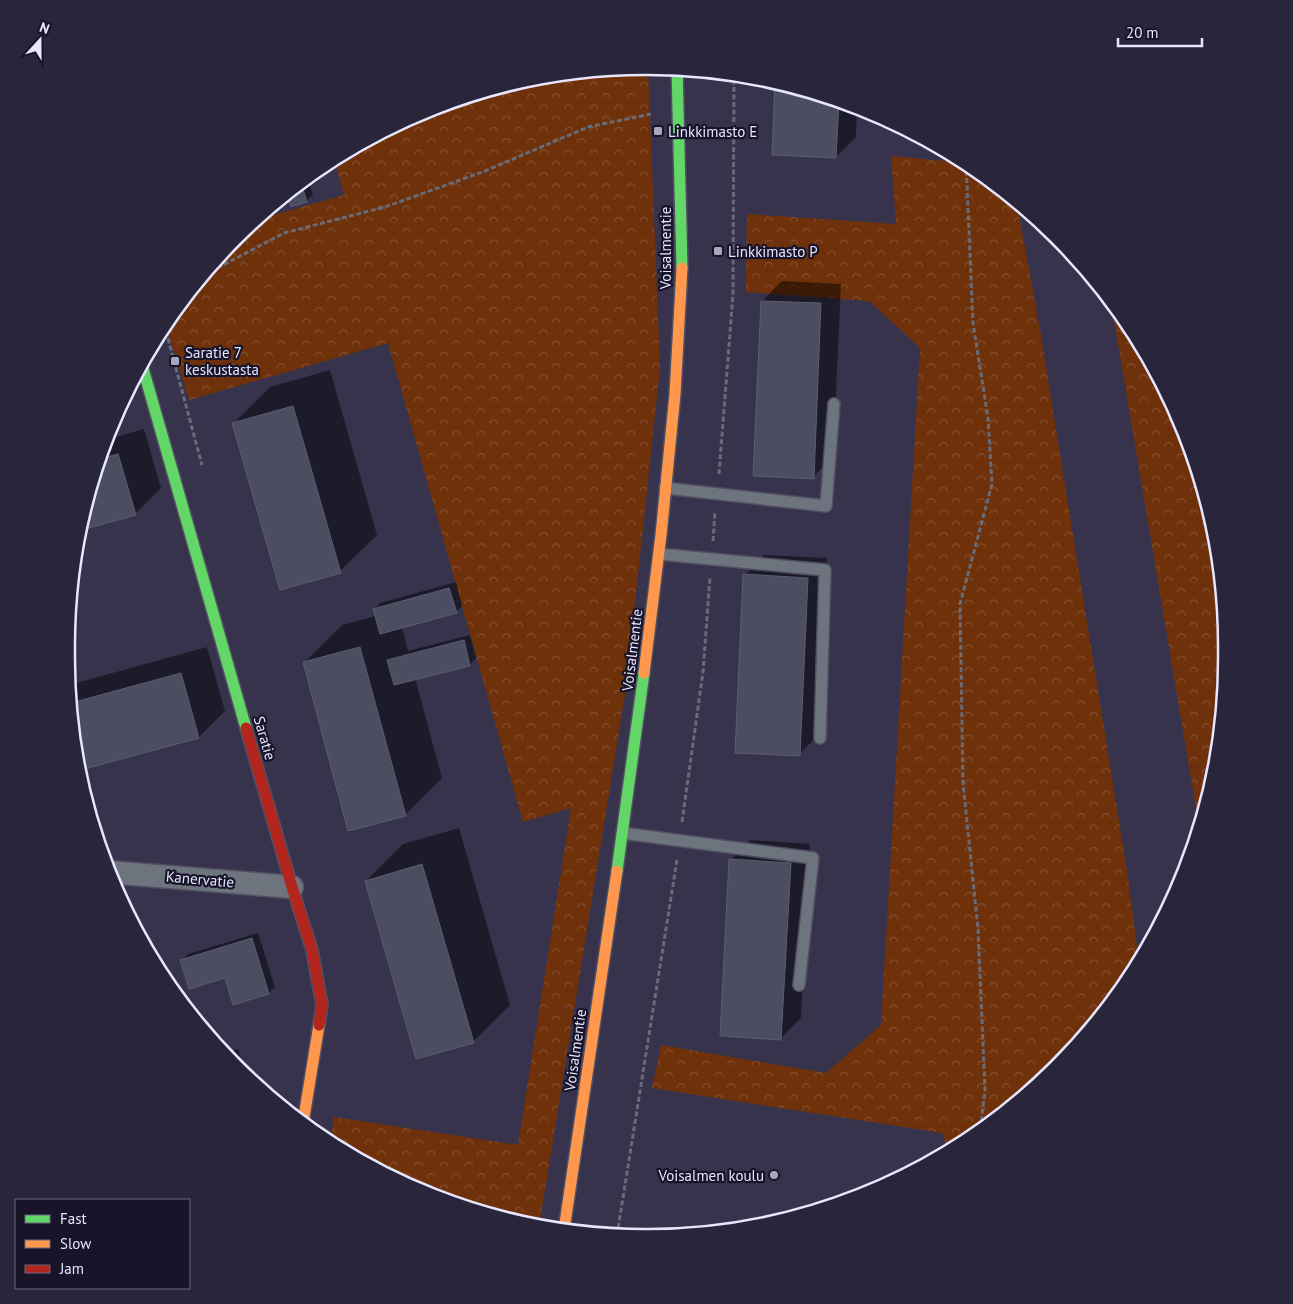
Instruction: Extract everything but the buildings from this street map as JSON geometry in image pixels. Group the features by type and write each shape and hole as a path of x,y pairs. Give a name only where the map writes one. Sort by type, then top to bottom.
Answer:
{"street":[{"name":"Voisalmentie","path":"565,1223 633,759 675,394 682,279 677,76"},
{"name":"Saratie","path":"145,374 292,887 312,950 322,1005 304,1115"},
{"name":"Kanervatie","path":"118,873 292,887"}],"lane":[{"path":"665,488 826,506 834,404"},
{"path":"658,554 825,570 820,738"},
{"path":"622,833 813,858 799,985"}],"path":[{"path":"619,1228 680,840 703,672 733,294 734,82"},
{"path":"220,267 284,233 385,207 485,171 588,127 656,113"},
{"path":"966,173 973,323 988,418 992,484 960,604 963,783 978,929 985,1090 981,1120"}],"green space":[{"path":"648,75 660,368 626,688 540,1219 499,1210 463,1199 428,1185 394,1170 331,1134 334,1117 518,1145 571,808 523,822 388,343 189,400 168,334 217,270 242,242 272,216 344,195 336,167 394,134 463,105 499,94 572,80 609,76"},
{"path":"891,156 948,161 994,193 1019,213 1040,330 1127,871 1137,949 1122,975 1100,1005 1051,1062 994,1111 946,1144 942,1133 652,1088 661,1045 826,1073 881,1025 920,348 869,301 746,292 747,214 896,224"},
{"path":"1114,318 1141,361 1159,394 1174,428 1188,463 1207,535 1217,609 1217,695 1207,769 1197,812"}],"traffic: fast":[{"path":"677,76 682,268"},
{"path":"145,374 246,728"},
{"path":"617,871 644,673"}],"traffic: slow":[{"path":"644,673 661,535 675,394 682,268"},
{"path":"565,1223 617,871"},
{"path":"304,1115 319,1025"}],"traffic: jam":[{"path":"246,728 312,950 322,1005 319,1025"}],"place":[{"name":"Linkkimasto E","path":"658,131"},
{"name":"Linkkimasto P","path":"718,251"},
{"name":"Saratie 7 keskustasta","path":"175,361"},
{"name":"Voisalmen koulu","path":"774,1175"}]}
